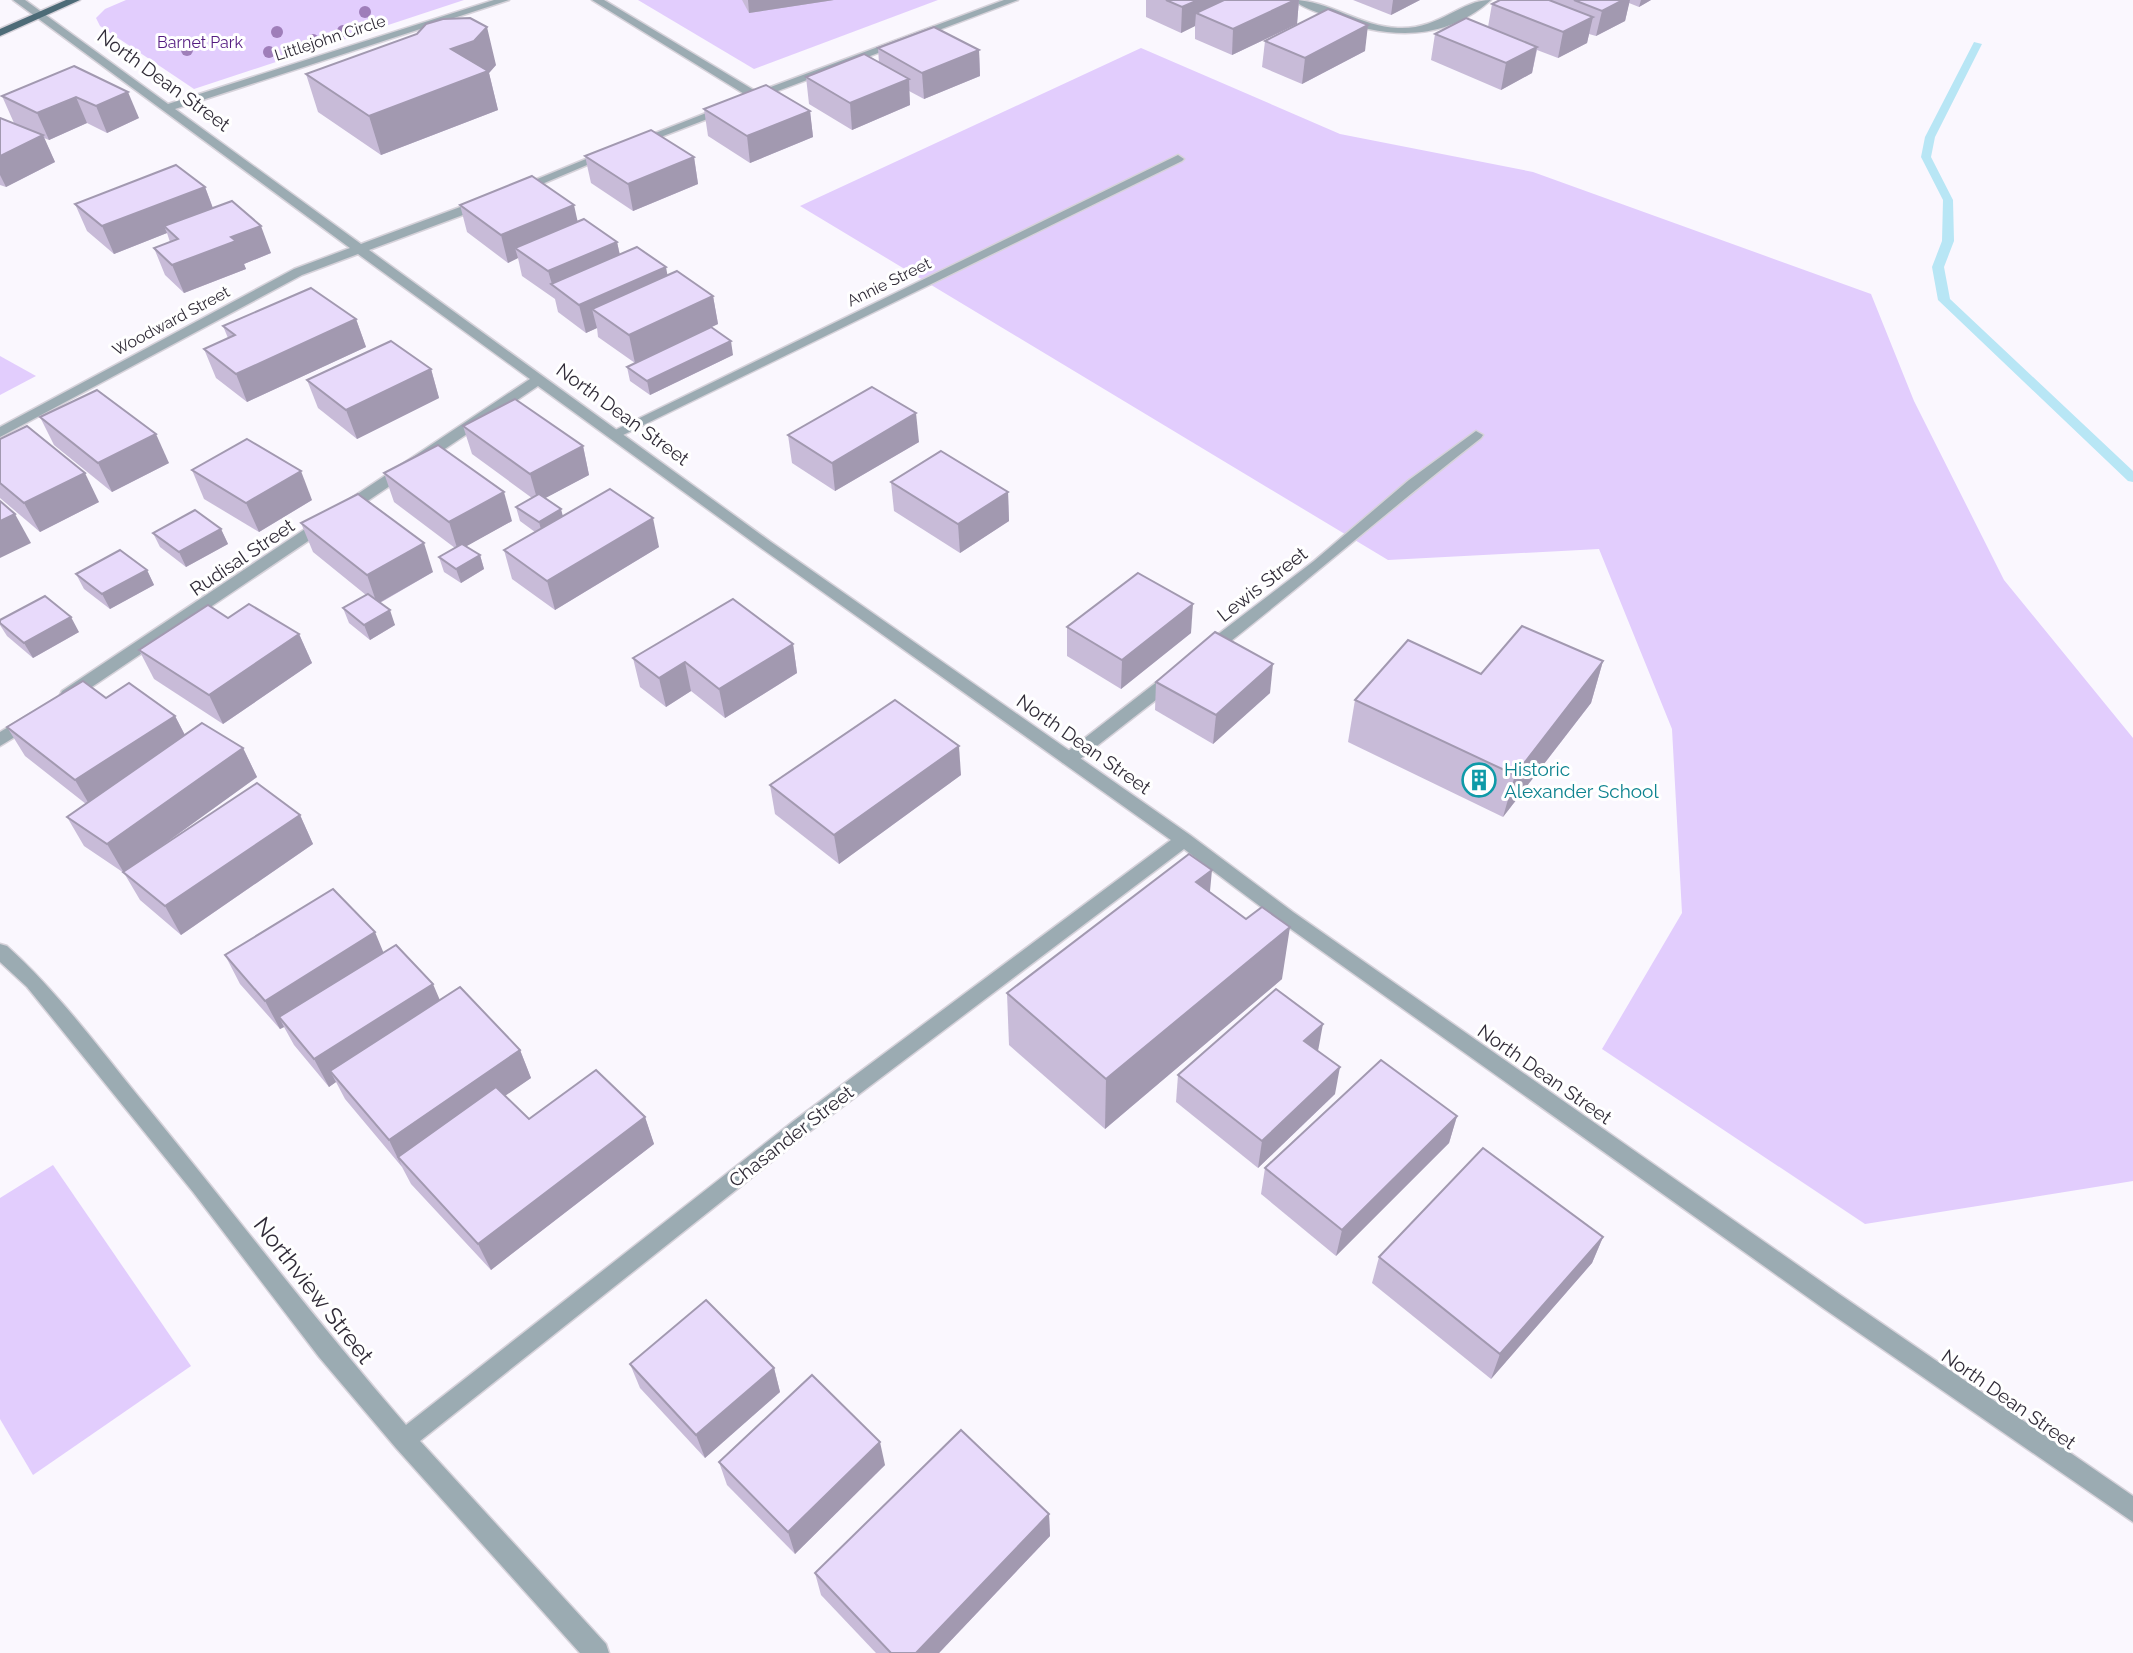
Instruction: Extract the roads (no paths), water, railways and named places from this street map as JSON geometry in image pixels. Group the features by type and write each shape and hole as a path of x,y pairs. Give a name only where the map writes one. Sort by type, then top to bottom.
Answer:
{"main road":[{"path":"0,33 75,0"}],"street":[{"name":"North Dean Street","path":"18,0 614,434 1184,840 1287,917 1808,1285 2133,1510"},
{"name":"Littlejohn Circle","path":"166,108 504,0"},
{"path":"597,0 757,96"},
{"path":"744,101 1013,0"},
{"path":"1298,0 1354,24 1396,31 1433,28 1486,0"},
{"path":"629,146 731,106"},
{"path":"503,195 617,151"},
{"name":"Annie Street","path":"614,434 1178,159"},
{"name":"Woodward Street","path":"0,433 298,272 490,200"},
{"name":"Rudisal Street","path":"0,740 540,379"},
{"name":"Lewis Street","path":"1069,759 1319,564 1413,483 1476,435"},
{"name":"Chasander Street","path":"404,1440 802,1126 1184,840"},
{"name":"Northview Street","path":"0,951 34,982 200,1186 327,1350 404,1440 597,1653"}],"waterway":[{"path":"1977,44 1930,137 1926,157 1948,200 1948,241 1938,267 1944,300 2133,478"}],"place":[{"name":"Historic Alexander School","path":"1479,780"}],"park label":[{"name":"Barnet Park","path":"200,42"}]}
